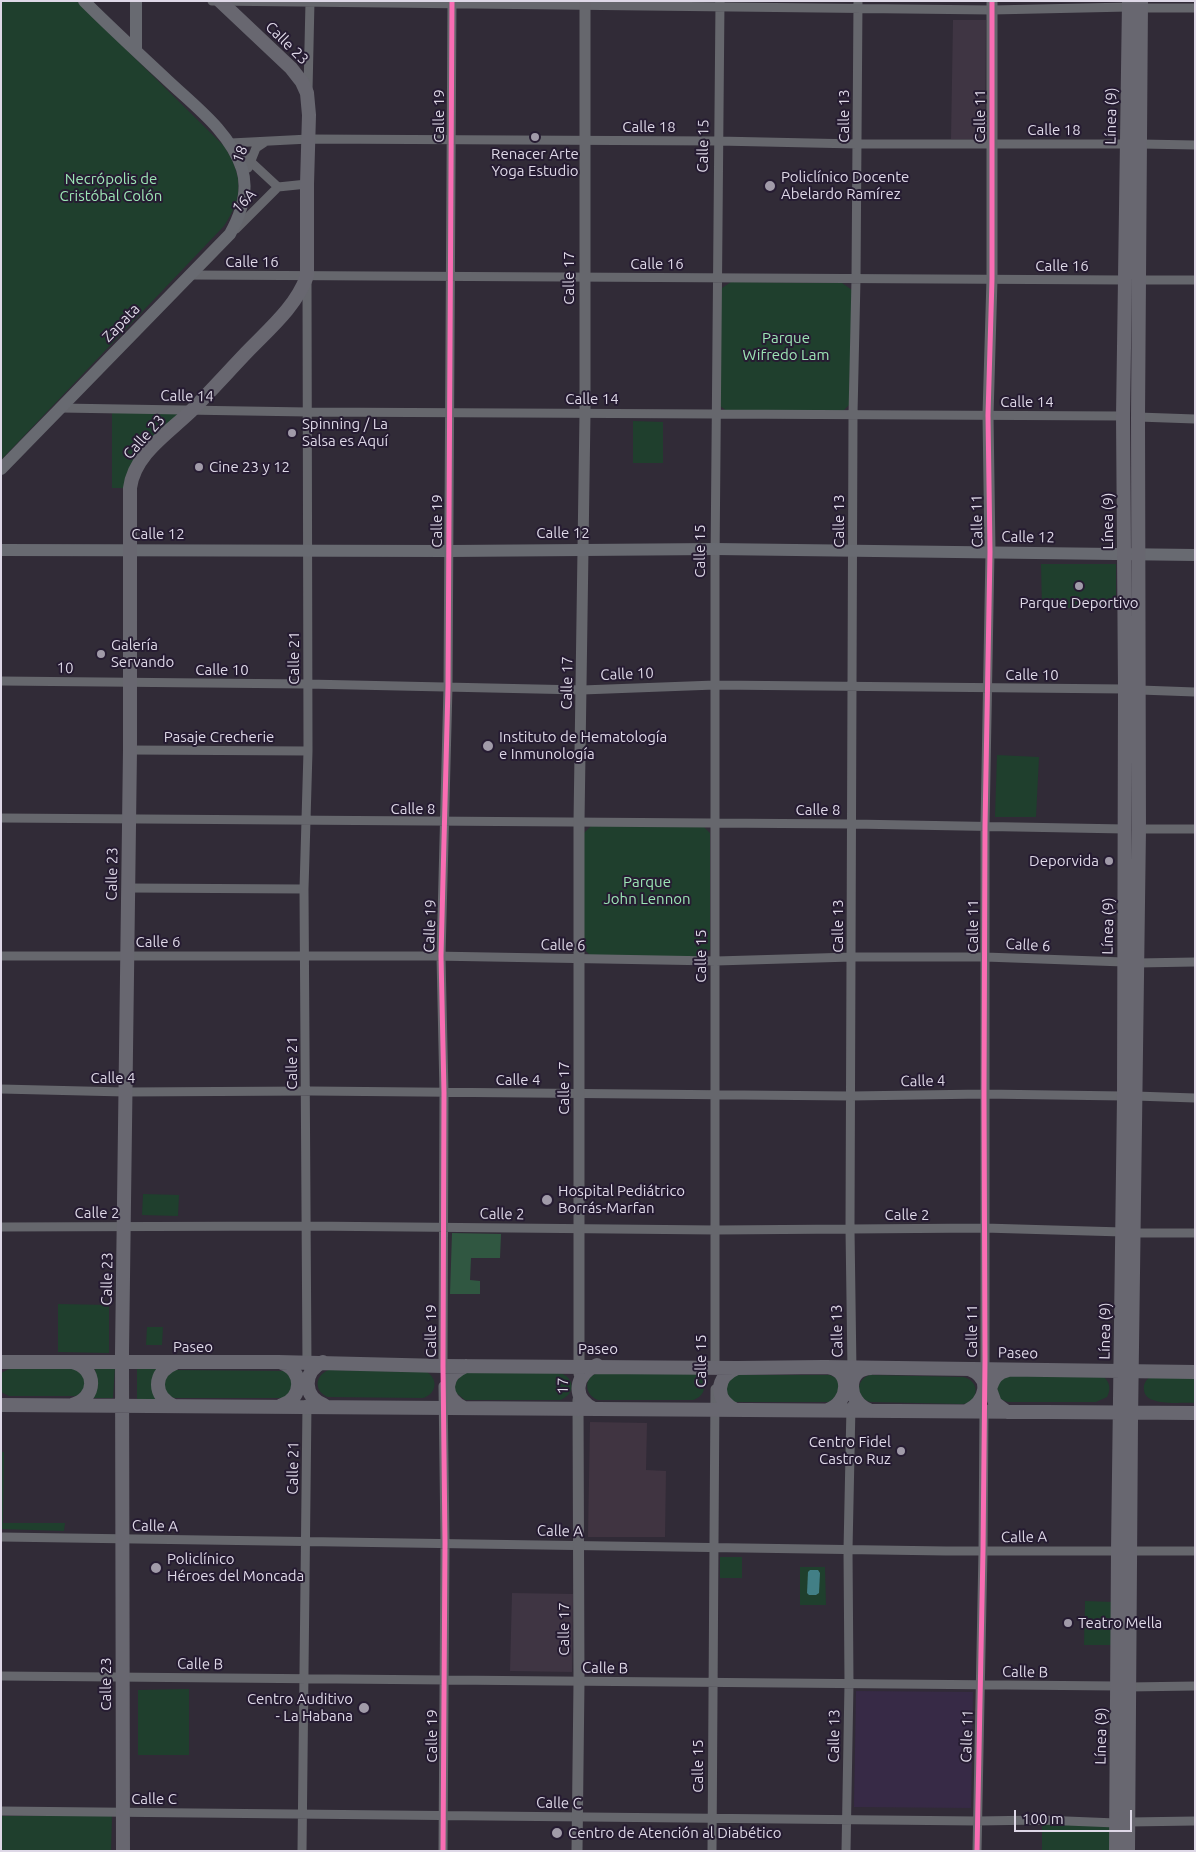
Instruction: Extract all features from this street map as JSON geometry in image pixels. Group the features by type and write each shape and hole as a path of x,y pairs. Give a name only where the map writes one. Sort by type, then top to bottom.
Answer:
{"main road":[{"name":"Zapata","path":"1,469 230,234 242,210 245,186 238,156 231,143 84,1"},
{"path":"136,1 136,51"},
{"name":"Calle 23","path":"123,1851 122,1362 130,750 129,550 132,477 143,457 192,410 281,316 303,290 308,276 307,184 310,115 308,93 291,68 220,1"},
{"name":"Línea (9)","path":"1116,1851 1122,1822 1125,1413 1130,1096 1130,962 1125,829 1124,554 1130,416 1132,280 1141,144 1135,5"},
{"name":"Línea (9)","path":"1132,280 1127,144 1135,5"},
{"name":"Línea (9)","path":"1130,416 1139,555 1140,690 1139,829 1130,962"},
{"name":"Calle 12","path":"1,550 449,551 715,549 1139,555"},
{"path":"1139,555 1195,555"},
{"path":"70,1362 83,1366 88,1371 91,1384 83,1401 71,1406"},
{"path":"278,1362 291,1367 299,1384 295,1396 279,1406"},
{"path":"323,1362 311,1371 307,1384 312,1398 324,1405"},
{"name":"Paseo","path":"3,1363 323,1362 443,1366 874,1367 1195,1372"},
{"path":"174,1406 162,1398 158,1384 159,1377 163,1371 175,1363"},
{"path":"426,1407 438,1400 443,1386 439,1373 427,1365"},
{"path":"594,1409 582,1400 578,1387 583,1373 596,1365"},
{"path":"464,1408 452,1400 448,1386 449,1379 454,1373 466,1366"},
{"path":"697,1409 710,1402 714,1396 716,1387 708,1366"},
{"path":"823,1367 837,1371 842,1376 845,1387 840,1403 827,1410"},
{"path":"870,1410 857,1403 853,1397 852,1387 855,1376 860,1371 874,1367"},
{"path":"736,1410 724,1402 720,1387 725,1375 737,1368"},
{"path":"967,1411 979,1403 983,1397 984,1389 980,1376 975,1371 969,1369"},
{"path":"1006,1412 995,1403 990,1389 996,1376 1008,1369"},
{"path":"4,1404 1195,1413"},
{"name":"Línea (9)","path":"1122,1822 1128,1851"}],"street":[{"path":"212,1 992,6 1135,5 1195,8"},
{"path":"308,93 310,2"},
{"name":"Calle 19","path":"444,1851 444,1093 441,956 446,822 448,687 452,2"},
{"name":"Calle 17","path":"579,1365 579,822 585,413 586,4"},
{"name":"Calle 15","path":"708,1366 716,1230 715,549 720,4"},
{"name":"Calle 13","path":"846,1851 849,1684 848,1550 852,1410 850,1229 853,824 852,552 858,5"},
{"name":"Calle 11","path":"977,1851 985,1369 985,826 990,552 988,415 992,279 992,6"},
{"name":"Calle 18","path":"231,143 309,139 718,141 857,144 1127,144"},
{"name":"18","path":"245,186 250,163 256,148 267,141"},
{"name":"16A","path":"231,143 278,188"},
{"path":"1141,144 1195,145"},
{"name":"16A","path":"230,234 278,188 307,184"},
{"name":"Calle 16","path":"189,275 1195,280"},
{"name":"Calle 21","path":"302,1851 308,1405 304,889 308,751 308,276"},
{"name":"Calle 14","path":"60,408 308,412 1130,416 1195,419"},
{"name":"10","path":"1,682 129,684"},
{"name":"Calle 10","path":"129,684 307,684 582,690 716,685 1125,690"},
{"path":"1140,690 1195,692"},
{"name":"Pasaje Crecherie","path":"130,750 308,751"},
{"name":"Calle 8","path":"1,818 853,824 1125,829"},
{"path":"1139,829 1195,829"},
{"path":"128,888 304,889"},
{"name":"Calle 6","path":"1,956 441,956 716,961 852,957 985,957 1130,962 1195,962"},
{"name":"Calle 4","path":"1,1089 125,1092 305,1091 851,1096 984,1094 1195,1098"},
{"name":"Calle 2","path":"1,1227 306,1226 579,1230 984,1228 1128,1233 1195,1233"},
{"name":"17","path":"578,1408 579,1365"},
{"name":"Calle 15","path":"712,1851 716,1387"},
{"name":"Calle 17","path":"577,1851 579,1682 578,1408"},
{"name":"Calle A","path":"1,1537 848,1550 1195,1551"},
{"name":"Calle B","path":"1,1676 1123,1687 1195,1686"},
{"name":"Calle C","path":"1,1811 1195,1822"}],"shaded area":[{"path":"953,20 986,20 985,139 951,139"},
{"path":"590,1422 647,1423 646,1470 666,1471 665,1537 588,1537"},
{"path":"512,1593 573,1594 572,1672 510,1671"},
{"path":"856,1691 973,1692 971,1808 854,1807"}],"green space":[{"name":"Necrópolis de Cristóbal Colón","path":"1,1 77,1 224,146 235,167 239,186 235,205 224,226 1,460"},
{"name":"Parque Wifredo Lam","path":"731,282 842,283 852,290 849,405 843,411 727,411 720,406 721,292 722,288"},
{"path":"112,409 193,410 159,441 130,488 112,488"},
{"path":"633,421 663,422 663,463 633,463"},
{"name":"Parque Deportivo","path":"1041,564 1116,564 1116,608 1042,608"},
{"path":"997,755 1039,757 1036,817 995,817"},
{"name":"Parque John Lennon","path":"592,825 704,827 710,833 710,949 702,957 591,956 584,949 584,833"},
{"path":"143,1194 179,1195 178,1216 142,1215"},
{"path":"452,1233 501,1234 500,1258 471,1258 470,1280 480,1281 480,1294 450,1294"},
{"path":"58,1304 109,1305 109,1353 58,1352"},
{"path":"147,1327 163,1327 162,1345 146,1345"},
{"path":"94,1365 115,1367 113,1398 93,1398 96,1381"},
{"path":"137,1368 158,1368 156,1400 138,1401"},
{"path":"9,1369 76,1369 80,1370 87,1385 79,1395 75,1396 9,1396 1,1392 1,1373"},
{"path":"174,1370 284,1371 288,1372 295,1387 284,1398 174,1398 166,1394 164,1380"},
{"path":"329,1370 427,1372 433,1379 434,1386 431,1393 423,1398 328,1397 323,1395 318,1388 318,1379 324,1372"},
{"path":"466,1372 560,1373 569,1379 572,1386 569,1394 560,1400 465,1400 455,1392 455,1385 457,1380"},
{"path":"598,1373 697,1374 703,1381 704,1389 701,1396 693,1400 598,1400 593,1398 587,1386 590,1378"},
{"path":"735,1375 830,1375 838,1379 841,1392 829,1402 735,1402 731,1401 724,1386"},
{"path":"870,1375 963,1377 973,1382 976,1391 973,1399 963,1404 870,1402 865,1400 859,1388 862,1380"},
{"path":"1005,1375 1104,1377 1109,1384 1109,1391 1107,1397 1096,1402 1008,1402 1000,1399 996,1384"},
{"path":"1195,1375 1195,1403 1157,1401 1146,1395 1144,1390 1145,1382 1151,1376"},
{"path":"1,1452 4,1452 3,1523 65,1523 64,1531 1,1529"},
{"path":"720,1557 742,1557 742,1578 720,1578"},
{"path":"800,1567 825,1567 826,1605 800,1605"},
{"path":"1085,1601 1113,1602 1113,1645 1084,1645"},
{"path":"189,1689 189,1755 138,1755 138,1690"},
{"path":"1,1816 112,1816 111,1851 1,1851"},
{"path":"1042,1820 1116,1823 1116,1851 1042,1851"}],"water":[{"path":"810,1570 818,1570 820,1573 819,1593 816,1595 809,1595 807,1593 808,1572"}],"cycle path":[{"path":"443,1851 445,1543 443,1366 444,1093 441,956 448,687 452,1"},
{"path":"977,1851 985,1360 985,826 990,552 988,415 992,279 992,1"}],"place":[{"name":"Renacer Arte Yoga Estudio","path":"535,137"},
{"name":"Policlínico Docente Abelardo Ramírez","path":"770,186"},
{"name":"Spinning / La Salsa es Aquí","path":"292,433"},
{"name":"Cine 23 y 12","path":"199,467"},
{"name":"Parque Deportivo","path":"1079,586"},
{"name":"Galería Servando","path":"101,654"},
{"name":"Instituto de Hematología e Inmunología","path":"488,746"},
{"name":"Deporvida","path":"1109,861"},
{"name":"Hospital Pediátrico Borrás-Marfan","path":"547,1200"},
{"name":"Centro Fidel Castro Ruz","path":"901,1451"},
{"name":"Policlínico Héroes del Moncada","path":"156,1568"},
{"name":"Teatro Mella","path":"1068,1623"},
{"name":"Centro Auditivo - La Habana","path":"364,1708"},
{"name":"Centro de Atención al Diabético","path":"557,1833"}]}
